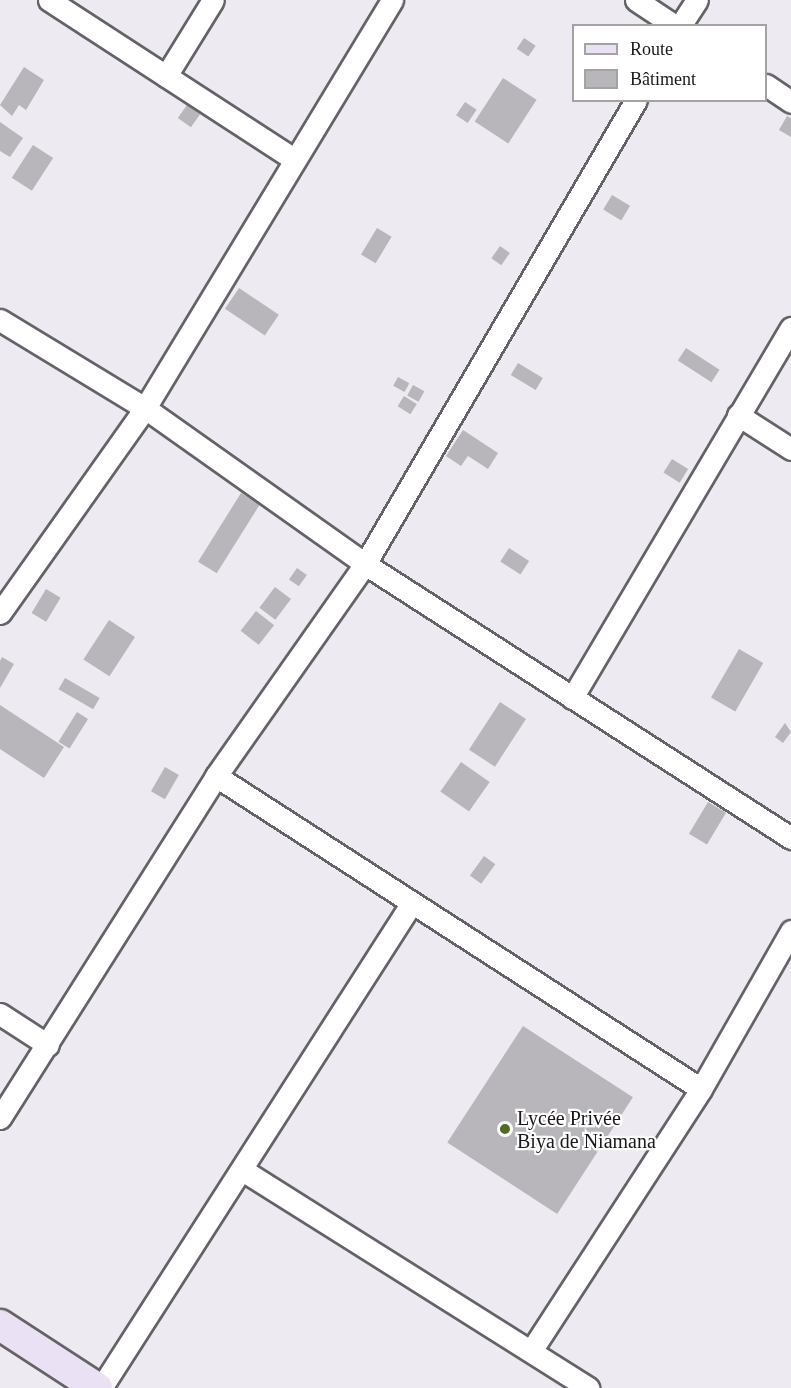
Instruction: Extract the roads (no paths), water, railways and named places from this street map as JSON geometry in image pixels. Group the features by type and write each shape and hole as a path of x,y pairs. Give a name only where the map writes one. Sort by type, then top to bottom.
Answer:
{"street":[{"path":"49,0 296,160"},
{"path":"166,76 213,0"},
{"path":"2,607 145,408 392,0"},
{"path":"636,0 672,24"},
{"path":"681,24 697,0"},
{"path":"767,86 791,102"},
{"path":"0,1118 216,776 364,564 635,102"},
{"path":"0,320 145,408 364,564 791,838"},
{"path":"572,698 791,328"},
{"path":"738,415 791,449"},
{"path":"216,776 411,904 701,1089"},
{"path":"0,1325 99,1388 244,1171 411,904"},
{"path":"531,1352 701,1089 791,931"},
{"path":"0,1014 48,1045"},
{"path":"244,1171 588,1388"}],"place":[{"name":"Lycée Privée Biya de Niamana","path":"505,1129"}]}
